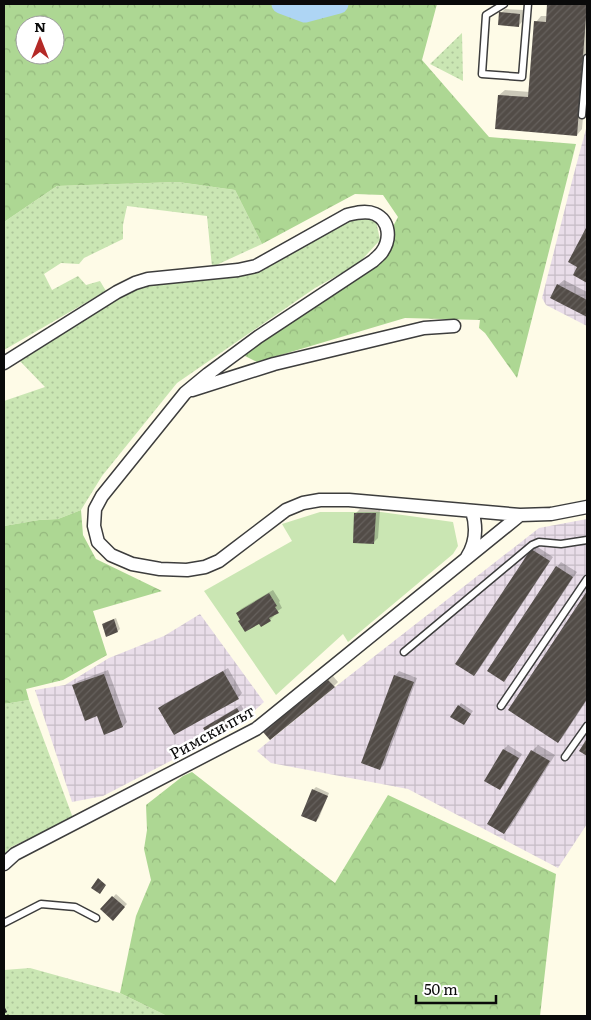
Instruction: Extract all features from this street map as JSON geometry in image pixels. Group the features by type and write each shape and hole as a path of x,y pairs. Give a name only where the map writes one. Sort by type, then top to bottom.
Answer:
{"street":[{"path":"4,363 117,292 135,283 148,279 238,270 256,266 347,215 359,212 374,213 383,220 388,229 388,240 382,251 373,260 258,337 185,393 102,496 95,509 94,526 98,542 110,554 132,564 160,570 186,570 206,567 219,562 286,510 303,503 320,500 350,500 520,515 551,514 587,507"},
{"path":"185,393 274,364 424,328 454,326"},
{"name":"Римски път","path":"464,561 474,539 475,524 472,512"},
{"name":"Римски път","path":"4,864 15,854 256,729 520,515"}],"lane":[{"path":"504,4 486,15 482,74 522,77 528,4"},
{"path":"582,116 587,58"},
{"path":"404,652 532,545 539,542 561,544 587,540"},
{"path":"501,706 587,579"},
{"path":"565,758 587,726"},
{"path":"4,923 41,904 75,907 96,918"}],"path":[{"path":"4,1008 8,1016"}],"shaded area":[{"path":"587,125 587,326 546,305 542,298"},
{"path":"587,519 587,824 558,868 408,789 271,763 257,751 335,687 539,528"},
{"path":"200,614 264,702 244,720 211,740 103,796 72,802 35,690 65,685 109,658 164,636"}],"green space":[{"path":"4,4 437,4 422,60 489,137 576,144 517,378 485,333 479,328 480,320 405,318 257,362 239,353 378,255 398,217 383,195 355,194 262,244 235,190 178,182 57,186 4,222"},
{"path":"462,33 463,81 430,64"},
{"path":"178,182 235,190 262,244 212,267 207,216 127,206 123,225 123,239 84,258 79,264 61,263 44,274 52,290 78,276 86,285 100,281 106,291 4,350 4,222 57,186"},
{"path":"357,217 376,221 380,240 358,264 315,288 177,383 102,476 81,510 58,519 4,526 4,401 45,387 16,357 108,299 151,282 230,275 268,267"},
{"path":"81,510 83,535 96,559 162,591 93,611 107,655 63,680 26,689 29,700 4,704 4,526 58,519"},
{"path":"320,512 381,512 453,522 458,546 453,554 348,642 343,634 276,695 204,591 292,541 282,524"},
{"path":"29,700 73,818 11,847 4,854 4,704"},
{"path":"192,772 335,883 388,795 556,874 540,1016 167,1016 120,993 136,916 151,880 144,849 147,830 146,805 183,776"},
{"path":"30,968 120,993 167,1016 4,1016 4,970"}],"building":[{"path":"547,4 587,4 577,136 495,129 498,95 528,97 534,21 546,22"},
{"path":"499,12 520,14 519,27 498,25"},
{"path":"587,226 587,283 573,275 577,267 568,262"},
{"path":"557,284 587,300 587,317 550,298"},
{"path":"354,513 376,513 374,544 353,543"},
{"path":"531,549 550,561 474,676 455,664"},
{"path":"556,566 573,577 504,682 487,671"},
{"path":"587,591 587,699 558,743 508,710"},
{"path":"269,593 279,613 269,618 271,621 261,627 259,624 245,632 238,621 240,620 236,613"},
{"path":"114,619 118,632 106,637 102,624"},
{"path":"223,671 239,699 174,735 158,708"},
{"path":"104,674 123,727 104,735 97,716 85,721 72,685"},
{"path":"394,675 414,682 380,770 361,763"},
{"path":"328,680 335,687 270,740 263,732"},
{"path":"458,705 471,714 464,725 450,717"},
{"path":"237,708 244,720 211,740 203,728"},
{"path":"587,741 587,756 579,751"},
{"path":"503,749 519,758 500,790 484,781"},
{"path":"531,750 550,761 504,834 487,824"},
{"path":"312,789 328,796 316,822 301,816"},
{"path":"98,878 106,885 100,894 91,888"},
{"path":"112,896 125,907 113,921 100,909"}],"waterway":[{"path":"281,4 305,13 339,4"}]}
